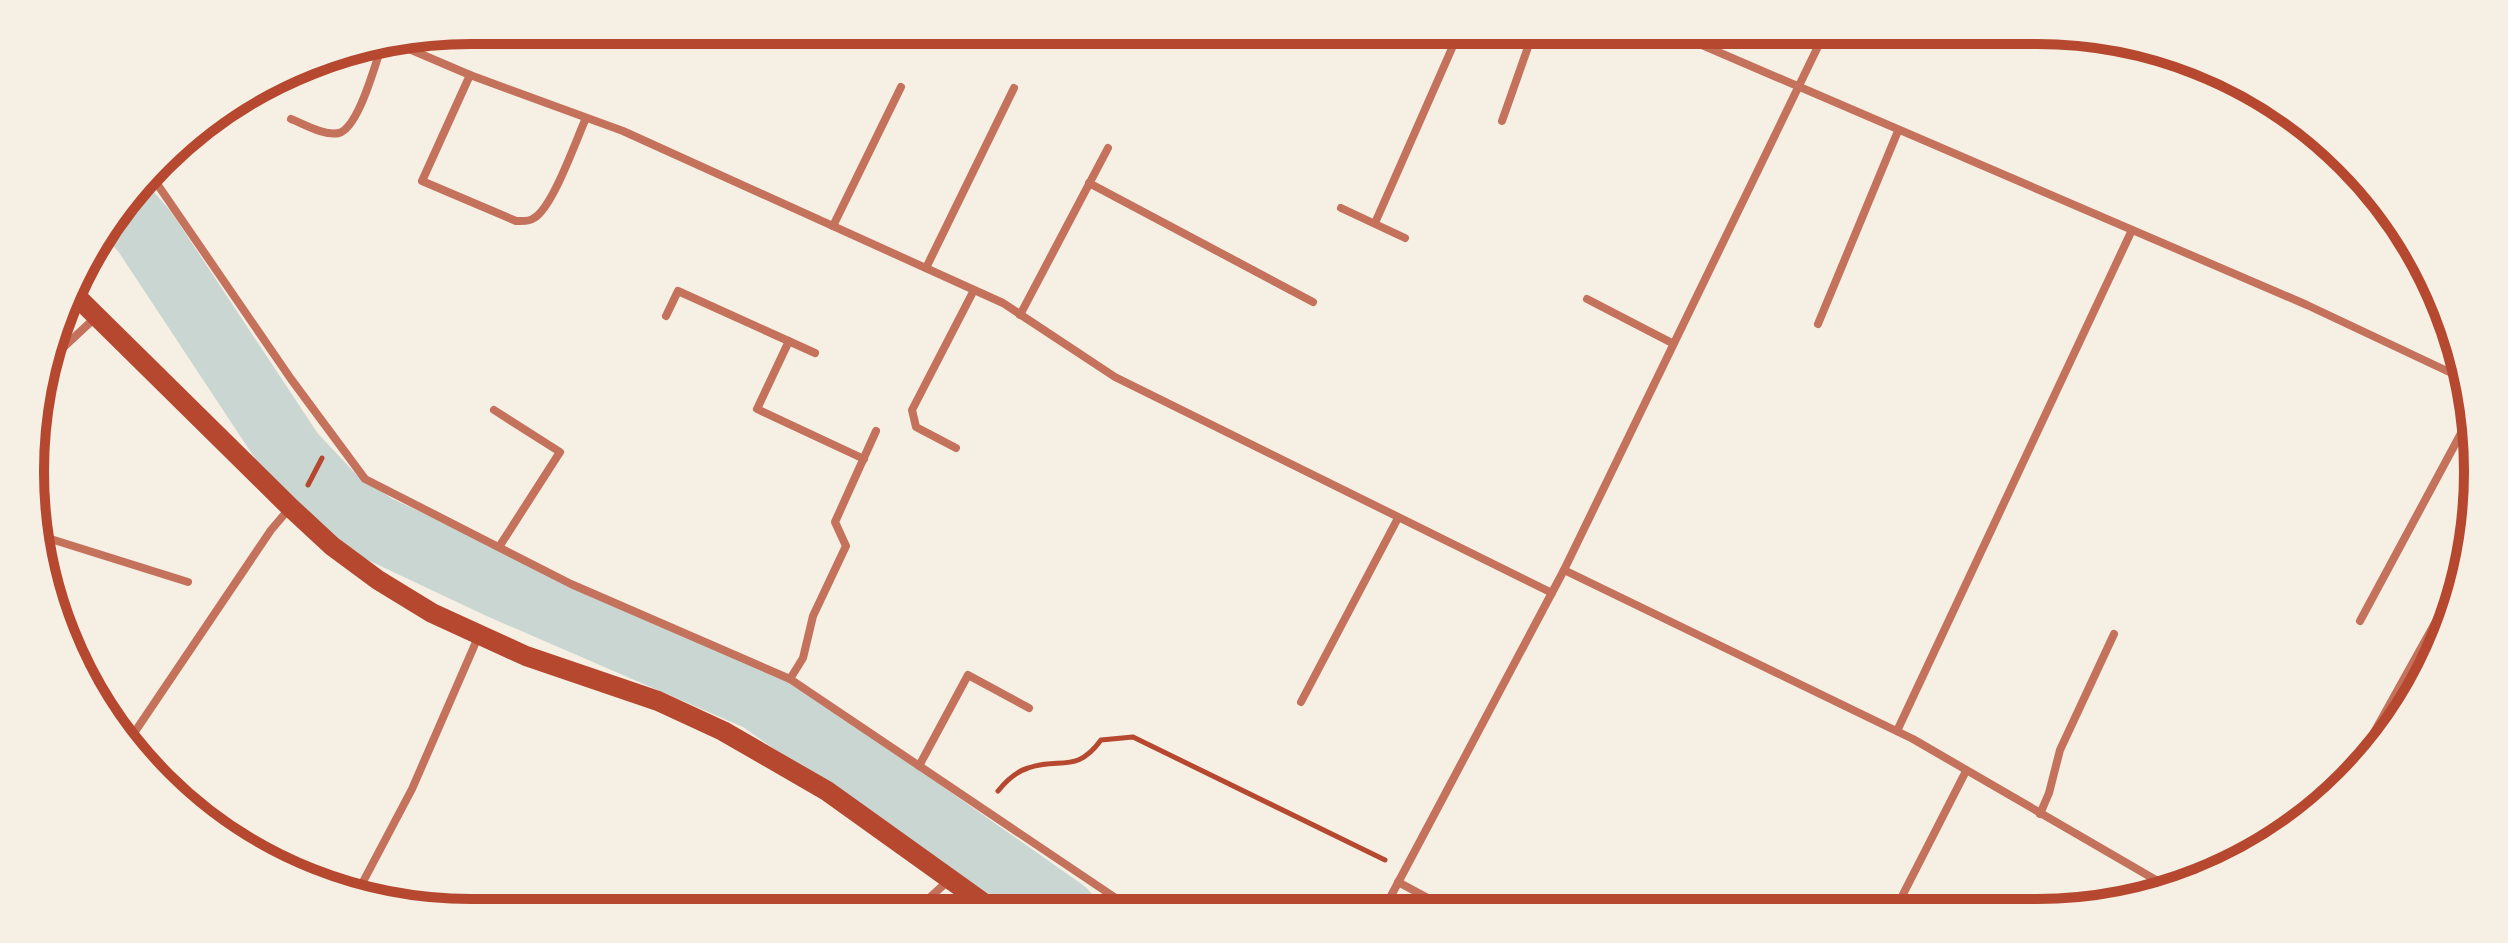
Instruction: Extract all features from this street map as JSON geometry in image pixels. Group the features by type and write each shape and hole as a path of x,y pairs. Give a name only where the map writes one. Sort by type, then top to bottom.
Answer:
{"main road":[{"path":"80,300 297,502 332,546 378,580 432,613 526,656 658,701 723,731 827,791 978,899"}],"street":[{"path":"1375,223 1454,44"},
{"path":"1502,121 1529,44"},
{"path":"1698,44 2307,305 2452,373"},
{"path":"1389,899 1564,570 1819,44"},
{"path":"409,49 470,75 623,131 1003,303 1115,377 1552,593"},
{"path":"291,119 323,131 338,133 348,127 356,116 379,54"},
{"path":"470,75 422,181 516,221 531,221 541,213 586,118"},
{"path":"833,226 901,87"},
{"path":"926,268 1014,88"},
{"path":"1818,324 1898,131"},
{"path":"1020,315 1108,148"},
{"path":"156,183 291,379 365,479 571,584 790,679 1117,899"},
{"path":"1089,183 1313,302"},
{"path":"1341,208 1405,238"},
{"path":"1897,731 2132,230"},
{"path":"956,448 916,427 912,410 974,290"},
{"path":"666,316 678,291 815,353"},
{"path":"1587,299 1672,343"},
{"path":"63,348 97,317"},
{"path":"789,341 757,409 864,459"},
{"path":"494,410 560,452 499,547"},
{"path":"790,679 803,658 813,616 846,546 835,522 876,431"},
{"path":"2360,621 2462,432"},
{"path":"134,734 271,530 297,502"},
{"path":"1301,702 1398,518"},
{"path":"50,539 188,582"},
{"path":"1564,570 1897,731 2157,881"},
{"path":"2371,738 2437,620"},
{"path":"2040,814 2060,750 2114,634"},
{"path":"362,884 412,789 479,635"},
{"path":"919,766 968,675 1029,708"},
{"path":"1901,899 1966,771"},
{"path":"929,899 951,879"},
{"path":"1398,882 1430,899"}],"path":[{"path":"297,502 322,457"},
{"path":"982,808 1014,774 1029,767 1078,761 1091,754 1101,740 1133,737 1404,870"}],"waterway":[{"path":"130,214 145,232 291,453 336,501 375,527 498,585 759,698 1045,899"}]}
